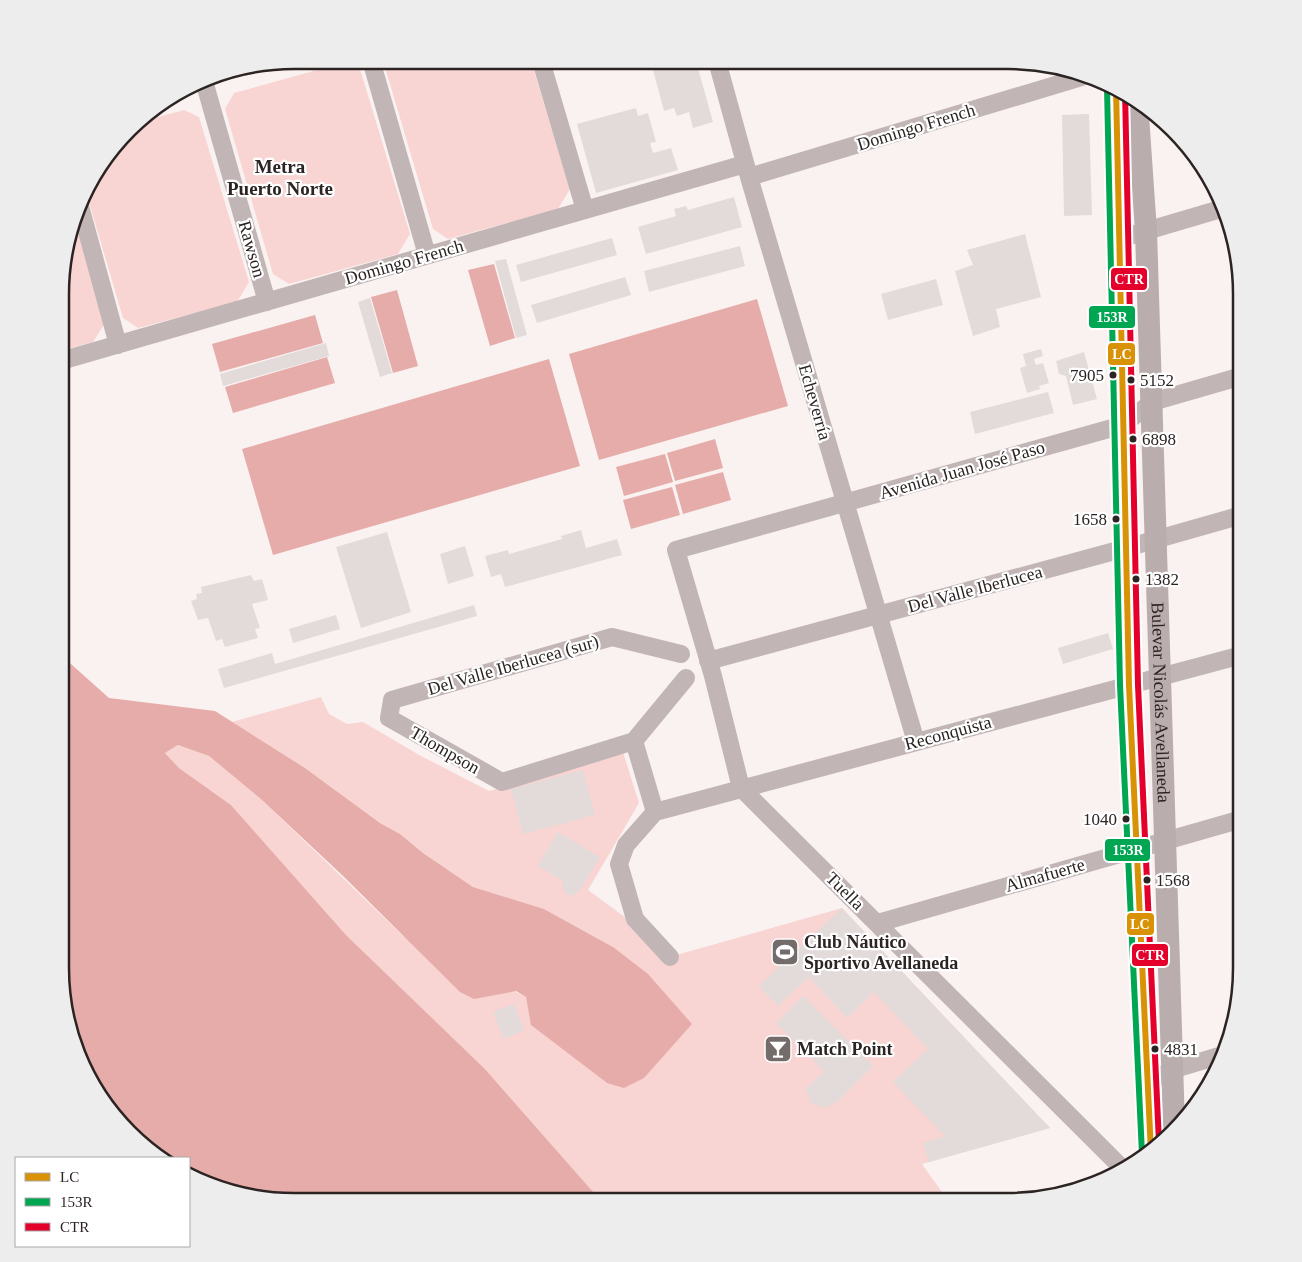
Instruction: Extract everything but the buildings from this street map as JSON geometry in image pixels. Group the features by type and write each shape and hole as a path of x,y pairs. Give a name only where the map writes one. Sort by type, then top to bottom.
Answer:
{"main road":[{"name":"Bulevar Nicolás Avellaneda","path":"1116,96 1129,685 1150,1143"},
{"name":"Bulevar Nicolás Avellaneda","path":"1137,109 1146,231 1174,1120"}],"street":[{"path":"374,69 427,256"},
{"path":"543,69 585,210"},
{"name":"Echeverría","path":"719,69 747,171 916,742"},
{"name":"Domingo French","path":"69,359 585,210 747,171 1075,79"},
{"name":"Rawson","path":"206,87 267,302"},
{"path":"1119,238 1217,210"},
{"path":"83,216 118,345"},
{"name":"Avenida Juan José Paso","path":"708,660 676,550 1123,425 1152,402 1233,379"},
{"name":"Del Valle Iberlucea","path":"708,660 1233,518"},
{"name":"Del Valle Iberlucea (sur)","path":"389,718 392,700 612,637 681,654"},
{"name":"Del Valle Iberlucea","path":"681,654 695,644 708,660 705,681 695,682 686,678"},
{"path":"670,957 635,918 620,864 626,845 655,812 634,741 686,678 680,667 681,654"},
{"name":"Reconquista","path":"655,812 1233,658"},
{"path":"708,660 741,788"},
{"name":"Thompson","path":"389,718 502,782 634,741"},
{"name":"Tuella","path":"741,788 1119,1164"},
{"name":"Almafuerte","path":"878,923 1233,822"},
{"path":"1147,1083 1172,1070 1214,1058"}],"shaded area":[{"path":"321,69 360,69 410,234 398,254 289,284 273,274 225,109 234,93"},
{"path":"385,69 533,69 570,189 558,209 448,239 433,229"},
{"path":"184,110 199,117 249,282 237,302 138,328 123,318 89,201 99,181 115,157 153,118"},
{"path":"78,230 105,323 93,342 69,349 69,279"},
{"path":"494,264 515,338 490,346 468,270"},
{"path":"397,290 418,366 393,373 371,297"},
{"path":"757,299 788,406 599,460 569,354"},
{"path":"315,315 323,343 220,372 212,344"},
{"path":"327,357 335,383 233,413 225,387"},
{"path":"549,359 580,466 273,555 242,449"},
{"path":"715,439 723,468 675,481 667,453"},
{"path":"665,454 673,482 624,496 616,467"},
{"path":"723,472 731,500 683,514 675,485"},
{"path":"672,487 680,515 631,529 623,500"},
{"path":"69,662 109,698 215,711 305,768 380,823 400,834 423,853 473,887 544,909 613,947 648,974 692,1024 644,1078 624,1088 607,1083 531,1025 526,997 516,991 474,999 460,992 342,875 262,800 209,756 178,745 165,753 179,768 231,805 346,935 485,1069 594,1193 279,1193 235,1186 208,1176 190,1168 190,1157 172,1157 145,1137 115,1105 99,1081 81,1041 73,1012 69,983"},
{"name":"Club Náutico Sportivo Avellaneda","path":"321,697 329,714 347,724 363,722 421,756 489,791 623,752 639,803 588,890 633,923 666,958 842,908 1050,1128 922,1164 943,1193 594,1193 485,1069 346,935 231,805 179,768 165,753 178,745 209,756 262,800 403,936 526,997 532,1025 607,1083 644,1078 658,1061 613,947 544,909 473,887 423,853 400,834 380,823 305,768 232,722"}],"transit line":[{"name":"153R","path":"1107,92 1120,685 1142,1149"},
{"name":"LC","path":"1116,96 1129,685 1151,1142"},
{"name":"CTR","path":"1125,102 1138,685 1159,1135"}],"place":[{"name":"7905","path":"1113,375"},
{"name":"5152","path":"1131,380"},
{"name":"6898","path":"1133,439"},
{"name":"1658","path":"1116,519"},
{"name":"1382","path":"1136,579"},
{"name":"1040","path":"1126,819"},
{"name":"1568","path":"1147,880"},
{"name":"Club Náutico Sportivo Avellaneda","path":"785,952"},
{"name":"Match Point","path":"778,1049"},
{"name":"4831","path":"1155,1049"}],"district":[{"name":"Metra Puerto Norte","path":"280,177"}]}
